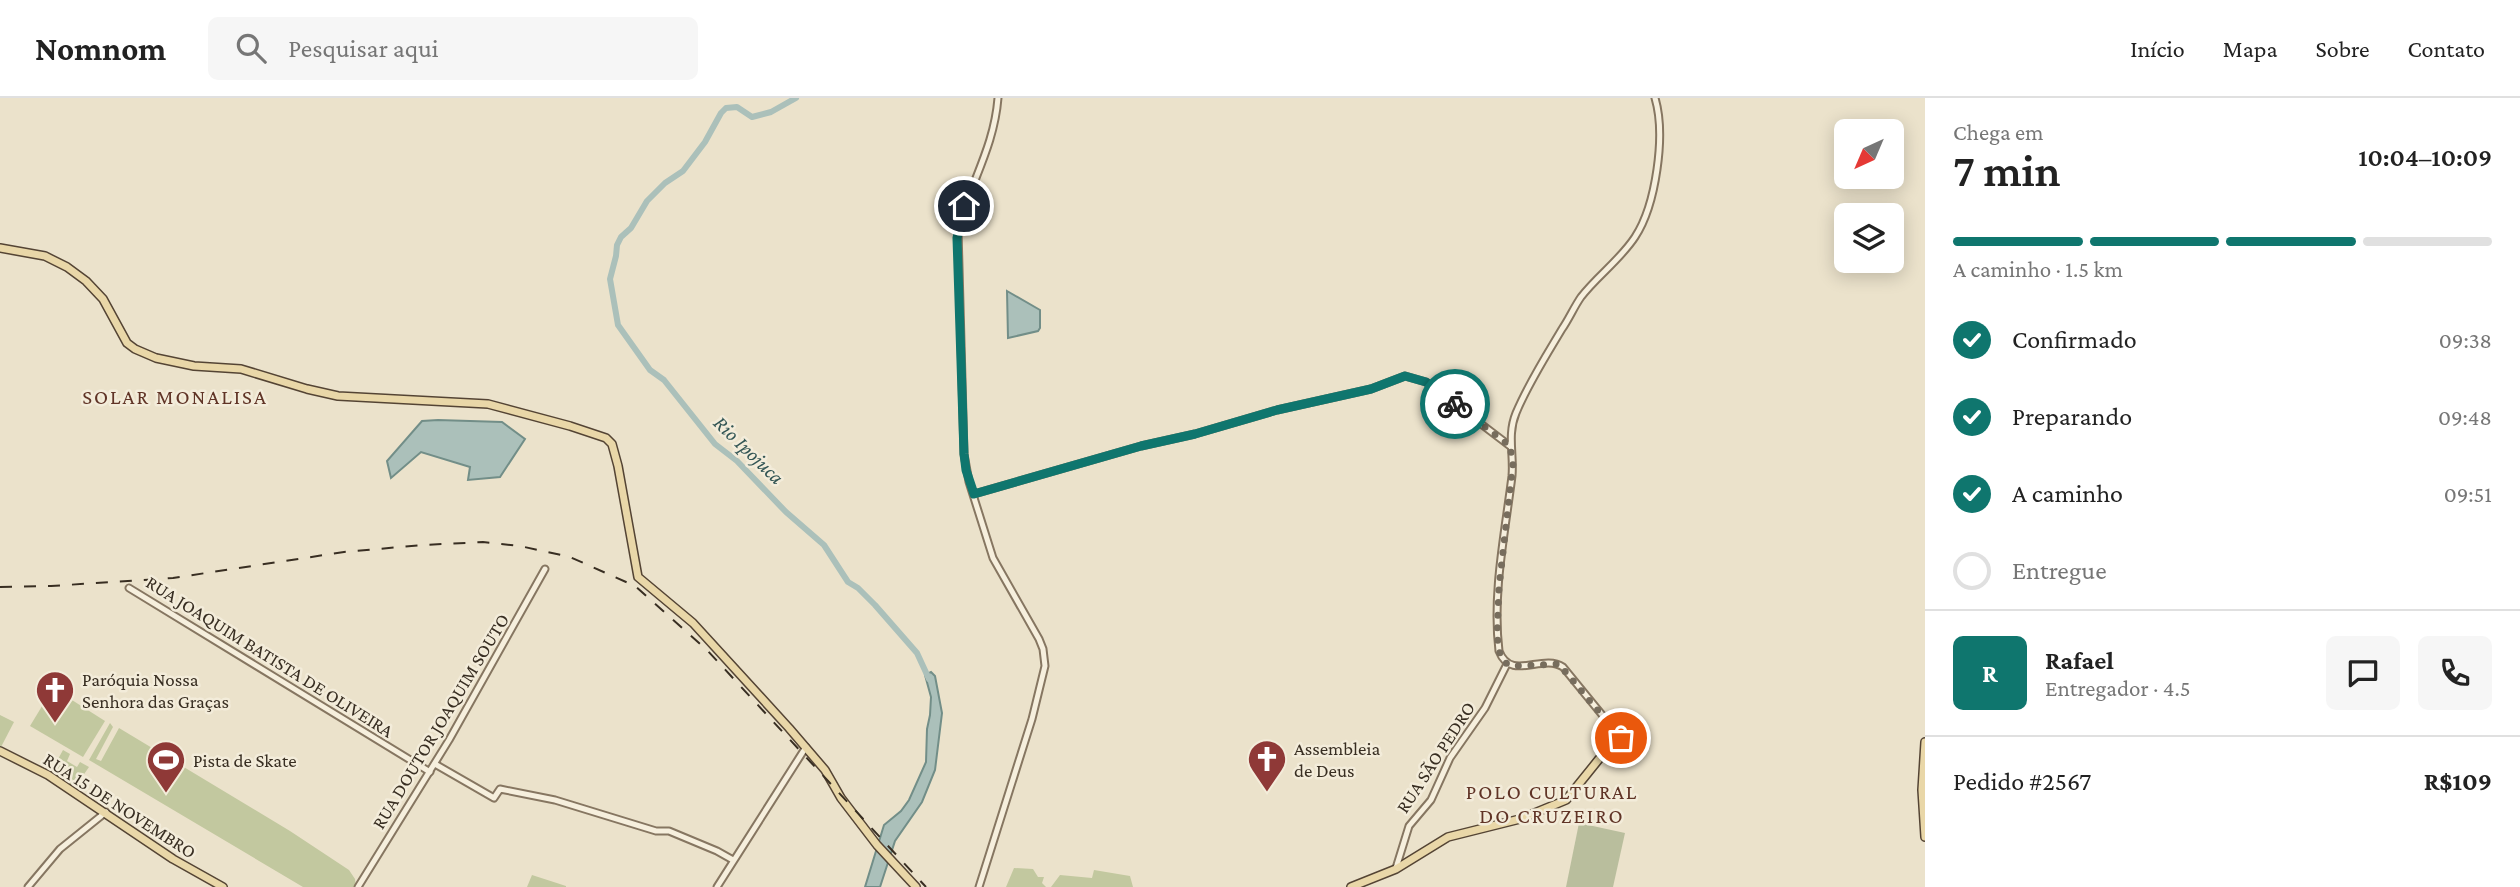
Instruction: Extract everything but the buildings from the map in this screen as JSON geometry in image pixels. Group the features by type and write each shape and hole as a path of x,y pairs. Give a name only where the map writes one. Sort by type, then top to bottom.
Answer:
{"main road":[{"path":"0,248 31,253 61,263 99,293 127,343 146,354 181,364 252,371 338,396 475,402 539,417 608,440 613,449 638,577 699,629 806,747 828,773 839,796 877,845 916,887"},
{"path":"1925,742 1922,790 1925,837"},
{"name":"RUA 15 DE NOVEMBRO","path":"0,751 48,775 173,859 223,887"},
{"path":"1350,887 1396,869 1448,837 1520,818 1566,800 1599,759"}],"street":[{"path":"979,887 1029,730 1045,659 1044,649 994,562 966,470 964,454 957,238 964,206 990,145 998,98"},
{"path":"1599,759 1621,738 1572,678 1559,664 1505,662 1498,642 1498,602 1512,469 1510,446 1512,423 1535,374 1580,299 1636,236 1645,216 1660,148 1656,101"},
{"path":"974,494 1277,410 1371,389 1405,376 1426,382 1510,446"},
{"name":"RUA DOUTOR JOAQUIM SOUTO","path":"358,887 435,764 545,569"},
{"name":"RUA JOAQUIM BATISTA DE OLIVEIRA","path":"129,588 430,772"},
{"name":"RUA SÃO PEDRO","path":"1396,869 1401,845 1409,826 1431,800 1450,758 1486,708 1505,662"},
{"path":"717,887 806,747"},
{"path":"435,764 494,798 499,789 555,800 656,831 670,831 733,860"},
{"path":"28,887 60,849 106,812"}],"green space":[{"path":"53,688 105,721 83,757 30,726"},
{"path":"0,715 14,722 1,747 0,746"},
{"path":"110,723 113,727 96,759 101,761 119,728 290,831 349,870 355,879 356,887 303,887 89,760"},
{"path":"63,750 70,754 67,761 77,767 80,762 89,767 75,787 51,772"},
{"path":"1579,823 1625,833 1613,887 1566,887"},
{"path":"1014,868 1033,869 1038,877 1044,877 1042,883 1046,887 1006,887"},
{"path":"1094,870 1130,876 1133,887 1051,887 1060,875 1092,878"},
{"path":"532,875 566,886 566,887 527,887"}],"water":[{"path":"1007,291 1040,310 1038,331 1008,338"},
{"path":"422,421 502,422 525,439 500,477 468,480 470,467 421,452 391,478 387,461"},
{"path":"931,672 935,676 942,713 935,770 922,802 895,841 880,887 865,887 884,825 901,811 909,800 926,762 931,697 925,675"}],"waterway":[{"name":"Rio Ipojuca","path":"796,98 771,112 752,117 737,107 726,108 683,171 665,183 647,201 617,245 610,279 618,325 650,370 664,380 715,444 737,461 786,512 824,545 848,582 875,605 917,653 929,679"}],"railway":[{"path":"0,587 173,578 344,552 423,545 483,542 520,546 570,557 635,586 707,650 926,887"}],"way so far":[{"path":"1455,404 1510,446 1513,464 1499,587 1497,636 1500,654 1506,663 1512,666 1559,664 1621,738"}],"place":[{"name":"Paróquia Nossa Senhora das Graças","path":"55,724"},
{"name":"Assembleia de Deus","path":"1267,793"},
{"name":"Pista de Skate","path":"166,794"}],"district":[{"name":"SOLAR MONALISA","path":"175,397"},
{"name":"POLO CULTURAL DO CRUZEIRO","path":"1552,804"}],"route":[{"path":"964,206 957,238 963,434 966,470 974,494 1277,410 1371,389 1405,376 1426,382 1455,404"}]}
